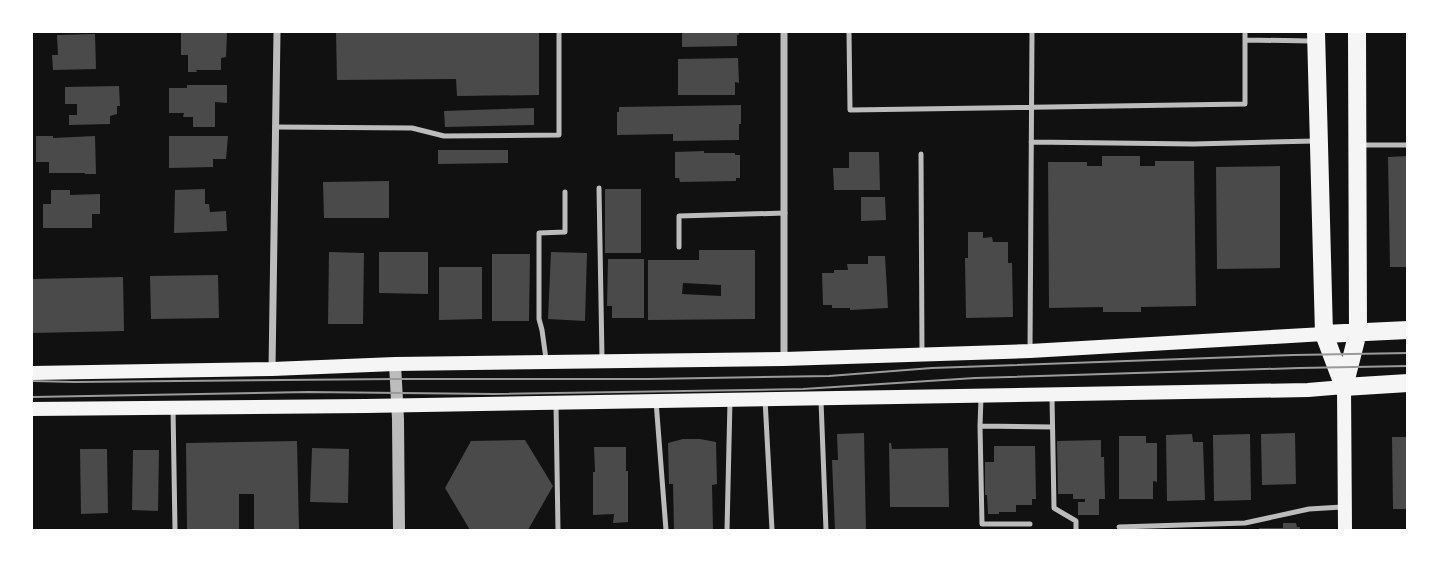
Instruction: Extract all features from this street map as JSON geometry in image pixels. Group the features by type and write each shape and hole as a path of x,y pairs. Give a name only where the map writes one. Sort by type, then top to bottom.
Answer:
{"main road":[{"path":"1345,530 1344,387 1358,332 1357,32"},
{"path":"1316,36 1324,334 1344,387"},
{"path":"32,373 395,364 784,359 1030,351 1408,330"},
{"path":"32,409 397,406 1308,390 1408,383"}],"street":[{"path":"272,369 278,32"},
{"path":"784,32 784,359"},
{"path":"395,364 399,530"}],"lane":[{"path":"275,127 412,128 444,136 559,135 559,32"},
{"path":"849,32 850,110 1245,104 1245,32"},
{"path":"1030,351 1032,32"},
{"path":"1245,40 1316,36"},
{"path":"1031,142 1216,144 1319,141"},
{"path":"1356,145 1408,145"},
{"path":"921,154 922,354"},
{"path":"599,188 603,361"},
{"path":"546,362 539,319 539,233 565,232 565,192"},
{"path":"679,247 679,216 785,213"},
{"path":"1052,394 1054,508 1076,521 1076,530"},
{"path":"981,395 982,524 1030,524"},
{"path":"821,398 825,530"},
{"path":"765,399 772,530"},
{"path":"727,530 730,400"},
{"path":"656,401 666,530"},
{"path":"556,403 558,530"},
{"path":"173,408 175,530"},
{"path":"980,426 1052,427"},
{"path":"1119,527 1245,523 1309,509 1345,506"}],"building":[{"path":"336,32 539,32 539,95 457,96 456,79 337,80"},
{"path":"682,32 739,32 739,35 737,46 682,47"},
{"path":"181,33 227,33 226,57 221,58 221,70 188,72 188,55 181,55"},
{"path":"95,34 96,69 53,70 52,55 58,55 57,35"},
{"path":"738,58 739,83 735,82 735,95 678,95 678,59"},
{"path":"187,85 227,85 227,103 215,102 215,127 193,127 193,117 183,117 184,113 169,113 169,88 187,88"},
{"path":"119,86 120,106 117,106 117,114 110,116 110,124 69,125 69,115 77,115 77,104 65,104 65,87"},
{"path":"741,105 739,140 673,141 673,134 617,135 619,107"},
{"path":"534,108 534,125 445,127 444,111"},
{"path":"36,136 95,136 96,174 49,173 49,162 36,162"},
{"path":"169,136 228,136 226,159 213,159 213,167 169,168"},
{"path":"438,150 508,150 508,163 438,164"},
{"path":"704,151 740,155 740,178 736,178 736,181 680,182 679,178 675,178 675,152"},
{"path":"849,152 879,152 880,190 834,190 833,168 849,168"},
{"path":"1102,156 1140,156 1140,166 1155,166 1155,161 1194,161 1196,306 1141,307 1141,312 1103,312 1103,307 1049,308 1048,162 1087,162 1087,166 1102,166"},
{"path":"1408,156 1408,267 1390,267 1388,157"},
{"path":"1280,166 1280,268 1217,269 1216,167"},
{"path":"389,181 389,218 324,218 323,182"},
{"path":"205,189 205,204 209,204 210,212 226,211 227,231 174,233 175,190"},
{"path":"605,189 641,189 641,253 605,253"},
{"path":"51,190 70,190 70,195 100,194 100,214 92,214 92,228 43,228 43,204 51,204"},
{"path":"861,197 885,197 886,220 861,221"},
{"path":"968,232 983,232 983,238 992,237 993,242 1008,242 1008,263 1012,263 1013,317 966,318 965,258 968,258"},
{"path":"699,250 755,250 755,319 648,320 648,260 699,260","holes":["683,283 721,285 721,296 682,294"]},
{"path":"329,252 364,253 363,324 328,324"},
{"path":"379,252 428,252 428,294 379,293"},
{"path":"551,252 587,253 585,321 548,319"},
{"path":"492,254 530,254 529,321 492,321"},
{"path":"868,256 885,256 888,308 850,310 823,305 822,273 848,270 847,264 868,264"},
{"path":"608,259 644,259 644,318 612,318 612,306 607,306"},
{"path":"439,267 482,267 482,319 439,320"},
{"path":"218,275 219,318 151,319 150,276"},
{"path":"123,277 124,331 32,333 32,279"},
{"path":"864,433 866,530 835,530 832,460 838,460 837,434"},
{"path":"1295,433 1296,484 1262,485 1261,434"},
{"path":"1192,434 1193,442 1203,442 1205,500 1167,501 1166,435"},
{"path":"1250,434 1251,500 1214,501 1213,435"},
{"path":"1119,436 1146,436 1146,443 1157,443 1157,482 1153,481 1153,499 1119,499"},
{"path":"1392,437 1408,437 1408,509 1393,509"},
{"path":"683,439 716,442 717,484 712,485 713,529 674,530 673,484 669,484 668,443"},
{"path":"525,440 553,486 528,530 470,530 445,488 471,441"},
{"path":"1101,440 1105,499 1099,499 1099,515 1078,515 1078,502 1085,502 1085,499 1073,499 1073,494 1058,494 1057,441"},
{"path":"297,441 299,530 254,530 254,494 239,494 239,530 187,530 186,443"},
{"path":"889,443 892,449 948,448 949,507 890,507"},
{"path":"994,446 1035,446 1036,499 1032,499 1032,505 1016,505 1016,512 988,514 985,462 994,462"},
{"path":"594,447 626,447 628,522 613,523 614,514 593,515"},
{"path":"312,448 349,449 348,503 310,502"},
{"path":"80,449 107,449 108,513 81,514"},
{"path":"133,450 159,450 158,511 132,510"},
{"path":"1283,523 1296,523 1300,530 1259,530 1283,528"}],"tram line":[{"path":"32,381 829,376 932,368 1408,353"},
{"path":"32,397 308,392 494,394 803,389 975,378 1408,366"}]}
